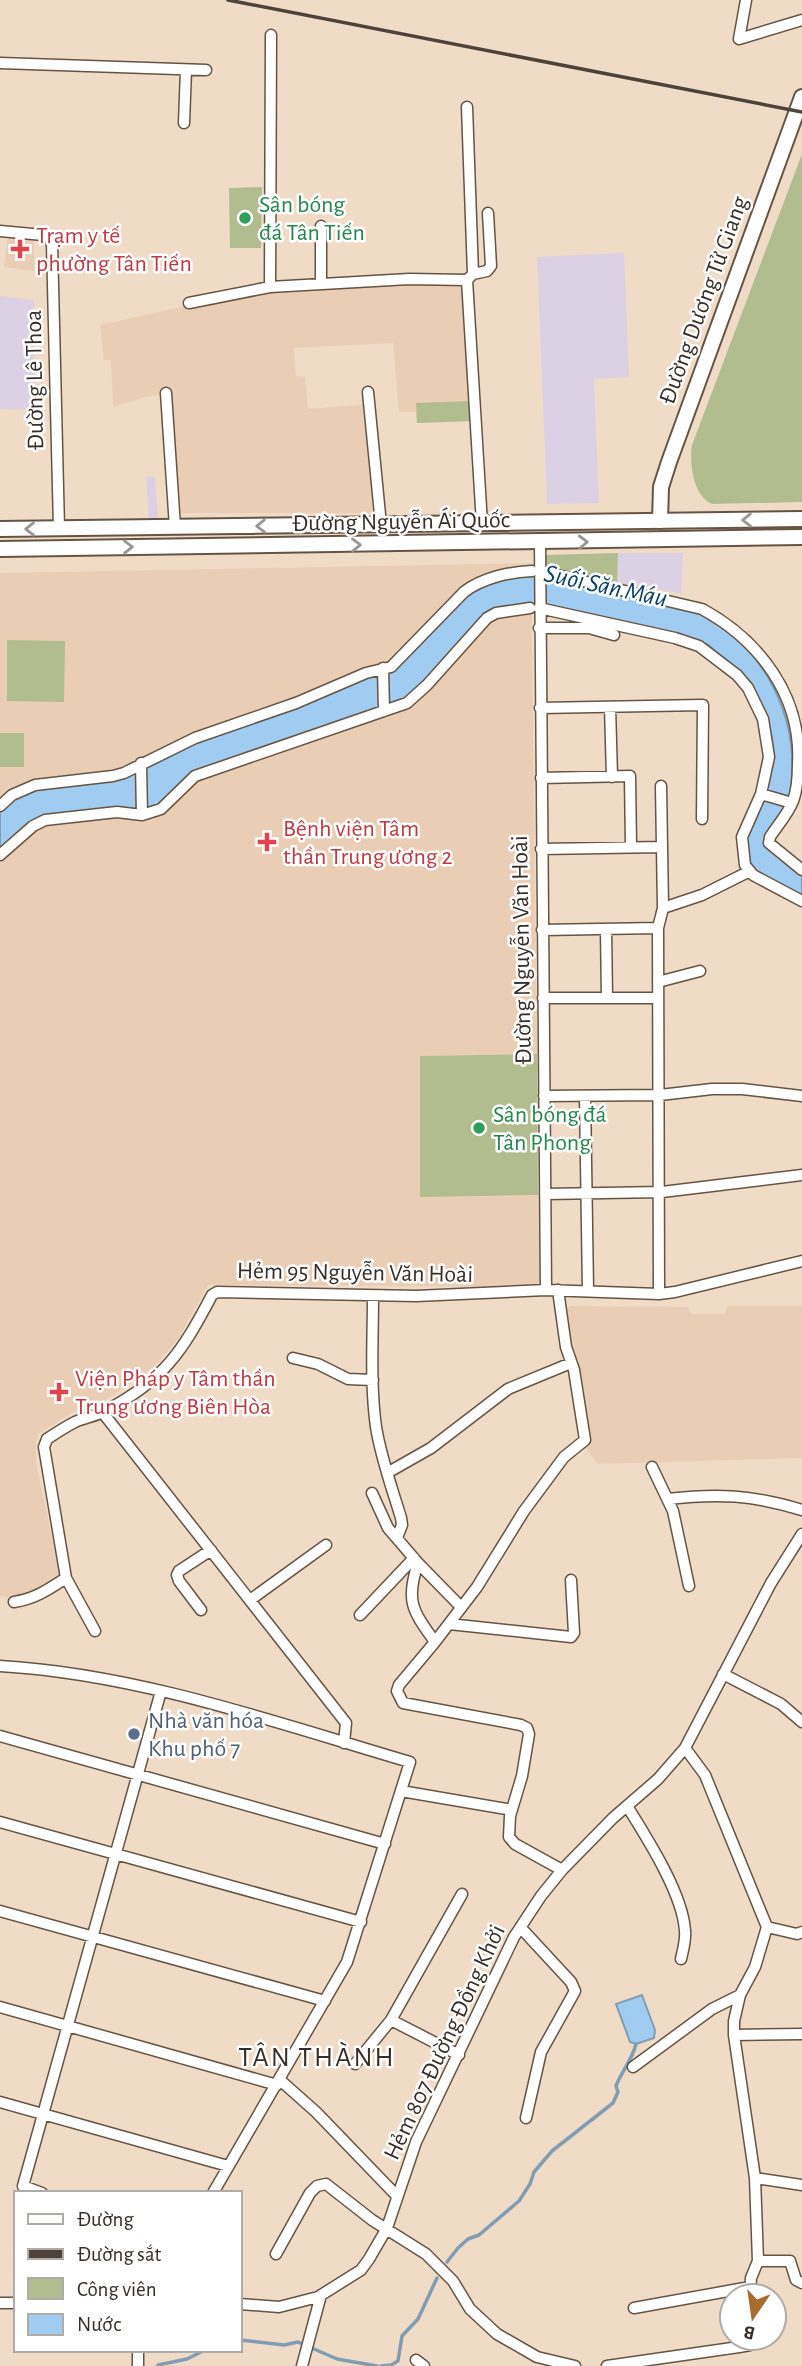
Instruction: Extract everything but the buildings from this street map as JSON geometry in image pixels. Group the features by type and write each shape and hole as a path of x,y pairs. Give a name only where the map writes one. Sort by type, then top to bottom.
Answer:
{"main road":[{"name":"Đường Dương Tử Giang","path":"660,539 660,495 664,476 802,98"},
{"name":"Đường Nguyễn Ái Quốc","path":"0,529 802,519"},
{"path":"60,528 60,548"},
{"name":"Đường Nguyễn Ái Quốc","path":"0,549 802,537"}],"street":[{"path":"746,0 740,39 802,20"},
{"path":"270,287 271,34"},
{"path":"0,63 206,70"},
{"path":"184,123 186,69"},
{"path":"467,107 470,277 482,524"},
{"path":"189,303 270,287 470,277 487,271 491,266 488,214"},
{"path":"321,226 321,283"},
{"name":"Đường Lê Thoa","path":"0,231 43,235 49,238 52,247 60,528"},
{"path":"368,392 381,525"},
{"path":"166,393 175,527"},
{"path":"536,571 540,542"},
{"path":"0,806 23,789 113,776 195,738 391,667 475,583 519,571 536,571 702,609 720,619 752,645 776,675 795,715 799,757 792,803 770,837 769,843 802,870"},
{"name":"Đường Nguyễn Văn Hoài","path":"536,571 535,608 539,628 546,1290"},
{"path":"0,855 33,826 45,820 117,812 142,815 162,809 195,776 372,713 408,703 487,618 496,613 535,608 675,638 699,646 723,662 748,688 763,719 769,757 761,794 742,837 745,865 753,875 802,901"},
{"path":"539,628 589,628 614,635"},
{"path":"383,668 384,711"},
{"path":"540,708 703,705 702,819"},
{"path":"610,707 612,777"},
{"path":"141,763 142,815"},
{"path":"541,778 630,776 631,847"},
{"path":"659,1294 658,928 663,908 662,786"},
{"path":"761,794 792,803"},
{"path":"541,849 662,846"},
{"path":"663,908 702,895 750,871"},
{"path":"542,930 658,928"},
{"path":"606,929 607,998"},
{"path":"658,982 700,971"},
{"path":"543,998 658,998"},
{"path":"544,1096 660,1095 712,1089 742,1089 802,1096"},
{"path":"585,1096 588,1291"},
{"path":"545,1194 659,1192 802,1175"},
{"name":"Hẻm 95 Nguyễn Văn Hoài","path":"66,1578 45,1442 75,1422 103,1413 147,1385 165,1369 189,1338 212,1295 218,1292 373,1296 558,1290 659,1294 802,1261"},
{"path":"558,1290 566,1347 585,1440 564,1457 524,1511 449,1624 397,1691 403,1703 521,1724 527,1728 529,1734 522,1776 512,1810 509,1837 515,1844 562,1870"},
{"path":"373,1296 376,1426 401,1518 402,1525 397,1538"},
{"path":"293,1358 318,1364 348,1379 373,1380"},
{"path":"387,1473 431,1448 508,1389 571,1363"},
{"path":"103,1413 346,1723 344,1743"},
{"path":"653,1467 676,1523 689,1586"},
{"path":"372,1493 388,1528 461,1607"},
{"path":"668,1499 709,1494 739,1495 802,1510"},
{"name":"Hẻm 807 Đường Đồng Khởi","path":"242,2304 279,2307 321,2295 361,2270 380,2244 416,2142 459,2055 497,1968 520,1927 562,1870 658,1779 685,1748 771,1583 798,1548 802,1534"},
{"path":"250,1600 326,1545"},
{"path":"201,1610 177,1575 211,1550"},
{"path":"360,1615 416,1561"},
{"path":"416,1561 410,1595 413,1612 435,1642"},
{"path":"14,1602 28,1600 66,1578 95,1631"},
{"path":"449,1624 571,1637 574,1633 571,1580"},
{"path":"0,1667 71,1673 162,1691 410,1762 347,1962 214,2191"},
{"path":"723,1674 781,1703 802,1722"},
{"path":"37,2191 23,2186 162,1691"},
{"path":"0,1736 385,1844"},
{"path":"685,1748 705,1775 767,1927 755,1967 740,1995 734,2021 755,2178 758,2261 753,2282"},
{"path":"401,1791 512,1810"},
{"path":"627,1806 653,1848 677,1902 686,1935 681,1959"},
{"path":"0,1822 361,1922"},
{"path":"355,2064 391,2020 462,1894"},
{"path":"0,1911 325,2001"},
{"path":"520,1927 571,1982 575,1991 541,2052 526,2118"},
{"path":"767,1927 802,1933"},
{"path":"633,2067 712,2009 740,1995"},
{"path":"0,2007 278,2082 306,2102 397,2196"},
{"path":"391,2020 459,2055"},
{"path":"734,2035 802,2034"},
{"path":"0,2102 228,2166"},
{"path":"755,2178 802,2185"},
{"path":"276,2255 310,2193 317,2186 326,2184 372,2220 426,2254 453,2281 470,2309 497,2334 529,2353 575,2366"},
{"path":"758,2261 790,2261 796,2280 802,2283"},
{"path":"302,2366 321,2295"},
{"path":"634,2308 718,2296"},
{"path":"607,2366 718,2350"},
{"path":"526,2366 529,2353"}],"shaded area":[{"name":"Trạm y tế phường Tân Tiến","path":"8,236 34,241 34,271 4,267"},
{"path":"624,253 629,377 594,379 599,503 547,504 537,257"},
{"path":"464,282 472,421 417,423 416,412 399,412 393,343 294,348 296,376 305,377 308,409 368,404 372,444 367,445 373,513 178,513 169,393 113,407 111,360 104,360 100,325 245,293"},
{"path":"0,296 34,300 35,410 0,409"},
{"path":"146,477 155,477 158,520 149,520"},
{"path":"618,553 683,553 681,594 617,584"},
{"name":"Bệnh viện Tâm thần Trung ương 2","path":"531,563 537,1054 420,1056 420,1197 538,1195 540,1282 530,1287 208,1285 178,1339 151,1370 104,1401 72,1413 38,1434 36,1461 60,1576 35,1594 16,1598 0,1596 0,573"},
{"path":"570,1306 687,1307 692,1314 724,1314 728,1306 802,1306 802,1458 598,1464 583,1445 589,1440 576,1357 569,1353 564,1312"}],"green space":[{"path":"802,154 802,502 712,504 700,494 697,487 691,461 692,445"},
{"name":"Sân bóng đá Tân Tiến","path":"262,187 261,248 230,248 229,188"},
{"path":"471,401 472,421 417,423 416,403"},
{"path":"618,553 617,584 544,568 544,555"},
{"path":"7,640 65,641 64,702 7,701"},
{"path":"0,733 24,733 24,767 0,767"},
{"name":"Sân bóng đá Tân Phong","path":"537,1054 538,1195 420,1197 420,1056"}],"water":[{"name":"Suối Săn Máu","path":"520,575 544,576 700,613 723,627 744,645 761,666 774,689 790,740 790,796 765,843 802,875 802,897 756,872 749,863 746,837 766,791 773,757 767,719 740,672 708,645 678,634 530,604 494,609 406,700 195,771 159,805 139,811 126,808 43,816 0,850 0,811 14,799 37,789 150,766 196,742 368,676 392,670 467,594 477,587"},
{"path":"642,1995 655,2030 654,2038 636,2044 630,2042 616,2004"}],"waterway":[{"path":"447,2262 468,2239 479,2235 519,2201 534,2172 552,2151 613,2103 618,2092 616,2086 636,2044"},
{"path":"381,2366 398,2361 402,2336 418,2319 437,2278"},
{"path":"242,2340 284,2345 298,2342 337,2359 377,2366"},
{"path":"158,2365 187,2359 201,2352"}],"railway":[{"path":"228,0 802,112"}],"place":[{"name":"Sân bóng đá Tân Tiến","path":"245,218"},
{"name":"Trạm y tế phường Tân Tiến","path":"20,249"},
{"name":"Bệnh viện Tâm thần Trung ương 2","path":"267,842"},
{"name":"Sân bóng đá Tân Phong","path":"479,1128"},
{"name":"Viện Pháp y Tâm thần Trung ương Biên Hòa","path":"59,1392"},
{"name":"Nhà văn hóa Khu phố 7","path":"134,1734"}],"district":[{"name":"TÂN THÀNH","path":"317,2056"}]}
